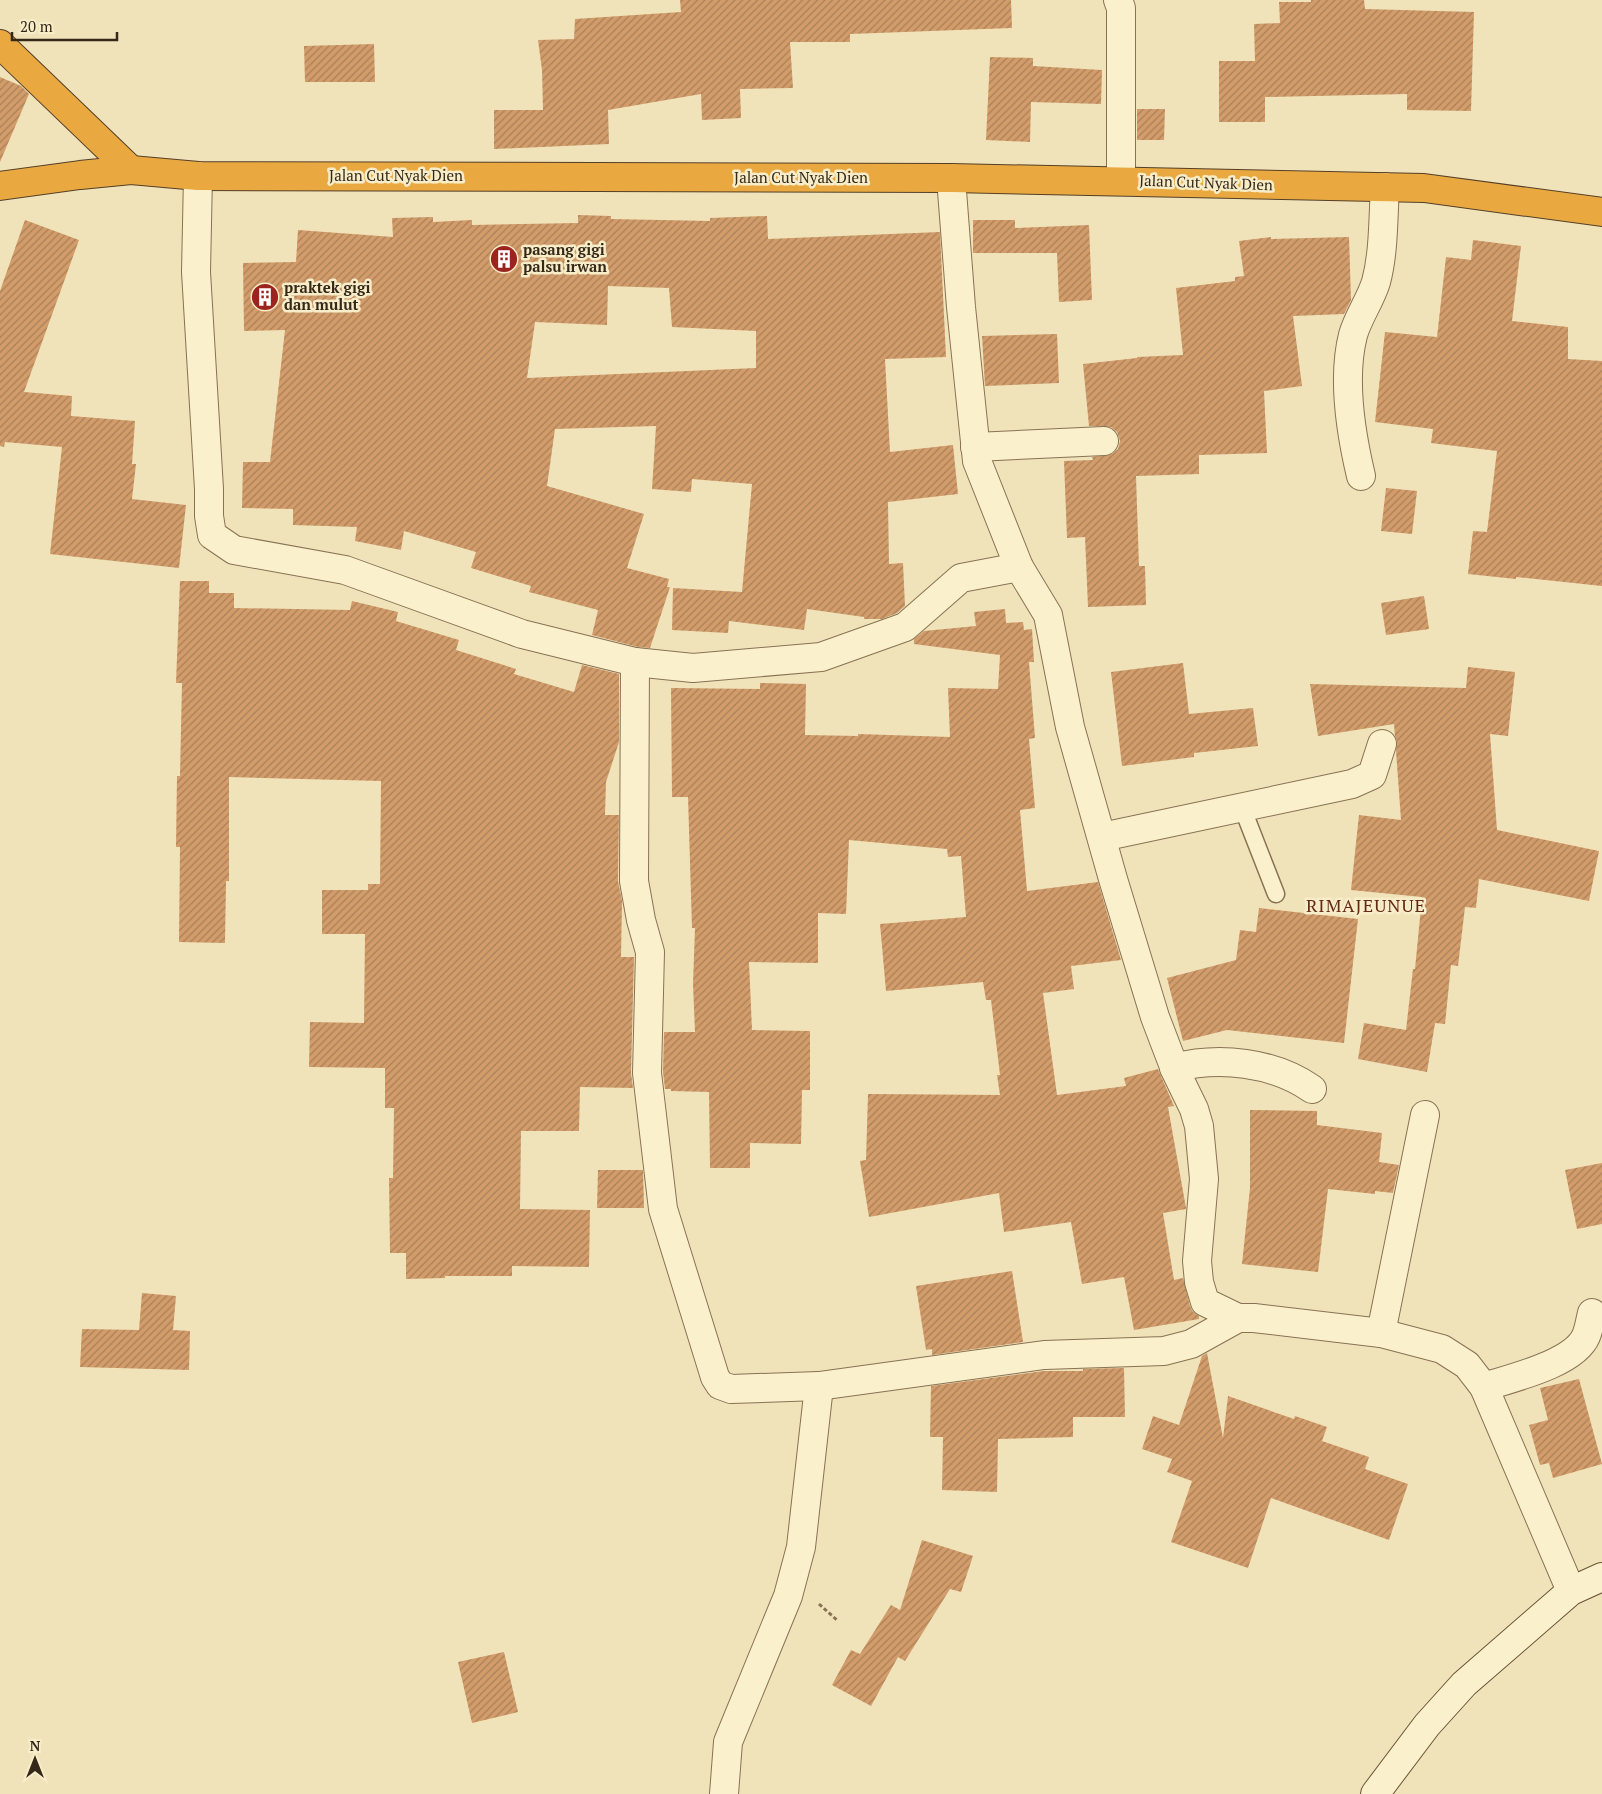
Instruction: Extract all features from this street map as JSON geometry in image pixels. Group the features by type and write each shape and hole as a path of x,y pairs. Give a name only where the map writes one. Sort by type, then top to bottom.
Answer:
{"highway":[{"path":"0,44 131,170"},
{"name":"Jalan Cut Nyak Dien","path":"0,186 131,170 198,176 1121,180 1424,188 1602,212"}],"street":[{"path":"1118,0 1121,8 1121,180"},
{"path":"198,176 196,272 209,516 212,535 234,550 345,570 522,634 635,662 693,668 821,657 906,627 961,578 1019,567"},
{"path":"951,178 961,307 977,461 1019,567 1048,615 1070,727 1113,878 1152,1008 1174,1068 1194,1109 1199,1126 1204,1180 1196,1261 1205,1302 1238,1318 1254,1318 1381,1333 1442,1349 1467,1365 1484,1387 1571,1591"},
{"path":"1361,476 1354,447 1349,391 1350,352 1353,335 1376,283 1385,187"},
{"path":"975,447 1104,441"},
{"path":"635,662 634,881 640,920 650,952 647,1073 663,1209 720,1385 731,1389 820,1386 1044,1355 1164,1350 1191,1344 1238,1318"},
{"path":"1102,837 1352,784 1372,775 1382,744"},
{"path":"1174,1068 1189,1064 1219,1063 1248,1065 1275,1070 1296,1079 1312,1089"},
{"path":"1381,1333 1426,1115"},
{"path":"1484,1387 1558,1362 1573,1352 1586,1337 1592,1313"},
{"path":"724,1794 728,1742 788,1596 802,1546 820,1386"},
{"path":"1375,1794 1427,1725 1464,1684 1571,1591 1602,1577"}],"lane":[{"path":"1242,807 1276,894"}],"building":[{"path":"680,0 1011,0 1012,28 850,34 850,42 790,42 793,88 740,89 741,118 702,120 701,94 608,110 609,144 494,149 494,110 543,110 542,70 538,40 574,39 575,19 681,12"},
{"path":"1311,0 1364,0 1365,9 1474,12 1471,111 1407,110 1407,94 1265,97 1265,122 1219,122 1219,61 1255,61 1254,24 1280,23 1279,2 1311,2"},
{"path":"374,44 375,82 305,82 304,46"},
{"path":"990,57 1033,58 1033,66 1102,70 1101,104 1031,102 1030,142 986,140"},
{"path":"0,77 21,86 29,94 0,162"},
{"path":"1137,109 1165,109 1164,140 1137,140"},
{"path":"578,215 611,216 611,219 710,221 710,218 767,216 768,239 940,232 946,357 885,359 890,452 953,445 958,494 888,502 889,564 903,563 905,606 897,613 882,619 864,619 864,617 807,609 804,630 729,621 728,633 672,630 673,588 742,592 752,484 692,479 691,492 652,489 656,426 555,429 547,486 644,514 627,568 669,579 667,587 670,587 650,648 638,647 592,635 598,610 529,592 531,586 471,568 476,552 404,531 401,550 355,541 357,527 293,525 293,509 242,508 243,462 270,462 285,330 244,331 243,263 296,262 298,230 393,237 392,218 433,217 433,222 472,220 472,225 578,223","holes":["608,286 669,288 672,327 756,331 756,368 527,378 535,322 607,325"]},
{"path":"25,220 79,240 24,392 72,396 71,416 135,421 132,464 136,464 132,499 186,505 179,568 50,554 62,447 5,442 4,447 0,446 0,291"},
{"path":"973,220 1015,220 1015,228 1089,225 1092,300 1059,302 1057,253 973,253"},
{"path":"1271,237 1271,239 1349,237 1351,300 1344,314 1293,316 1302,386 1264,391 1267,453 1199,455 1199,474 1136,476 1139,566 1145,566 1146,605 1088,607 1085,537 1067,538 1064,461 1093,460 1092,457 1112,454 1118,449 1120,441 1117,432 1111,427 1089,426 1083,364 1137,357 1183,355 1176,288 1235,281 1235,277 1244,276 1239,241"},
{"path":"1473,240 1521,246 1512,321 1568,327 1568,359 1602,361 1602,586 1468,574 1473,531 1487,532 1497,451 1431,443 1433,429 1375,422 1385,332 1437,337 1446,257 1471,260"},
{"path":"1057,334 1059,383 985,386 982,336"},
{"path":"1386,488 1417,491 1412,534 1381,531"},
{"path":"180,581 209,581 209,593 234,593 234,608 350,610 352,601 398,612 396,621 459,640 456,650 516,669 514,674 574,692 582,665 619,674 619,742 606,782 605,815 619,815 618,881 622,901 621,957 634,957 631,1073 633,1088 580,1087 579,1131 521,1131 520,1209 590,1210 589,1267 512,1266 512,1276 445,1276 445,1278 406,1279 406,1253 390,1253 389,1178 393,1178 394,1108 385,1108 385,1068 309,1067 310,1022 364,1023 365,934 322,934 322,890 368,890 368,884 380,884 381,781 229,777 229,881 226,881 225,943 179,942 180,847 176,847 177,776 180,776 182,683 176,683"},
{"path":"1424,596 1429,629 1386,635 1381,603"},
{"path":"1005,609 1006,623 1023,622 1024,630 1032,629 1034,662 1029,662 1035,738 1029,739 1035,808 1020,810 1027,891 1098,882 1121,960 1071,966 1074,989 1043,993 1057,1095 1126,1086 1124,1078 1158,1069 1174,1106 1168,1107 1186,1208 1163,1213 1174,1280 1183,1278 1190,1306 1193,1312 1199,1316 1199,1319 1134,1330 1124,1277 1082,1284 1071,1222 1004,1232 999,1193 869,1217 860,1161 866,1160 868,1094 1000,1095 997,1075 1000,1075 991,1000 986,1000 983,982 886,991 880,924 966,917 961,856 948,857 947,849 849,840 846,914 818,913 818,963 749,962 752,1030 810,1031 810,1090 802,1090 801,1144 750,1143 750,1168 710,1168 709,1092 671,1091 671,1089 665,1089 663,1072 664,1032 695,1032 693,984 695,928 692,928 688,797 672,797 671,688 760,689 760,683 806,684 805,735 858,736 858,734 950,737 948,688 998,689 1000,655 914,644 914,639 924,631 976,626 974,612"},
{"path":"1183,663 1189,714 1253,708 1258,746 1194,753 1194,757 1122,766 1111,672"},
{"path":"1468,667 1515,672 1508,736 1490,734 1497,830 1599,851 1589,901 1479,879 1476,908 1465,907 1458,966 1451,965 1445,1024 1435,1023 1427,1072 1358,1059 1364,1023 1406,1030 1413,969 1415,969 1422,897 1351,890 1359,815 1401,820 1396,751 1397,741 1394,724 1318,736 1310,684 1466,688"},
{"path":"1259,908 1358,919 1344,1043 1227,1030 1183,1041 1167,978 1236,960 1240,930 1256,932"},
{"path":"1250,1110 1317,1111 1317,1125 1382,1133 1379,1162 1399,1165 1393,1193 1375,1191 1375,1194 1328,1189 1318,1272 1242,1264 1250,1188"},
{"path":"1602,1163 1602,1224 1577,1229 1565,1170"},
{"path":"598,1170 643,1170 644,1208 597,1208"},
{"path":"1012,1271 1023,1342 932,1355 932,1349 926,1350 916,1286"},
{"path":"142,1293 176,1296 173,1330 190,1331 189,1370 80,1367 82,1329 139,1330"},
{"path":"1207,1353 1223,1438 1228,1396 1294,1419 1295,1416 1327,1427 1322,1441 1369,1457 1365,1469 1408,1484 1389,1540 1271,1498 1248,1568 1171,1542 1192,1481 1167,1472 1172,1459 1142,1449 1153,1416 1179,1425 1202,1356"},
{"path":"1124,1368 1125,1417 1073,1417 1073,1437 998,1439 997,1492 942,1490 943,1437 930,1437 931,1386 1044,1371"},
{"path":"1579,1379 1602,1464 1553,1478 1549,1463 1540,1465 1529,1425 1548,1420 1540,1388"},
{"path":"922,1540 973,1556 961,1592 950,1589 905,1661 898,1657 871,1706 832,1685 851,1650 860,1654 891,1605 900,1610"},
{"path":"504,1652 518,1712 472,1723 458,1662"}],"place":[{"name":"pasang gigi palsu irwan","path":"504,259"},
{"name":"praktek gigi dan mulut","path":"265,297"}],"district":[{"name":"RIMAJEUNUE","path":"1366,906"}]}
